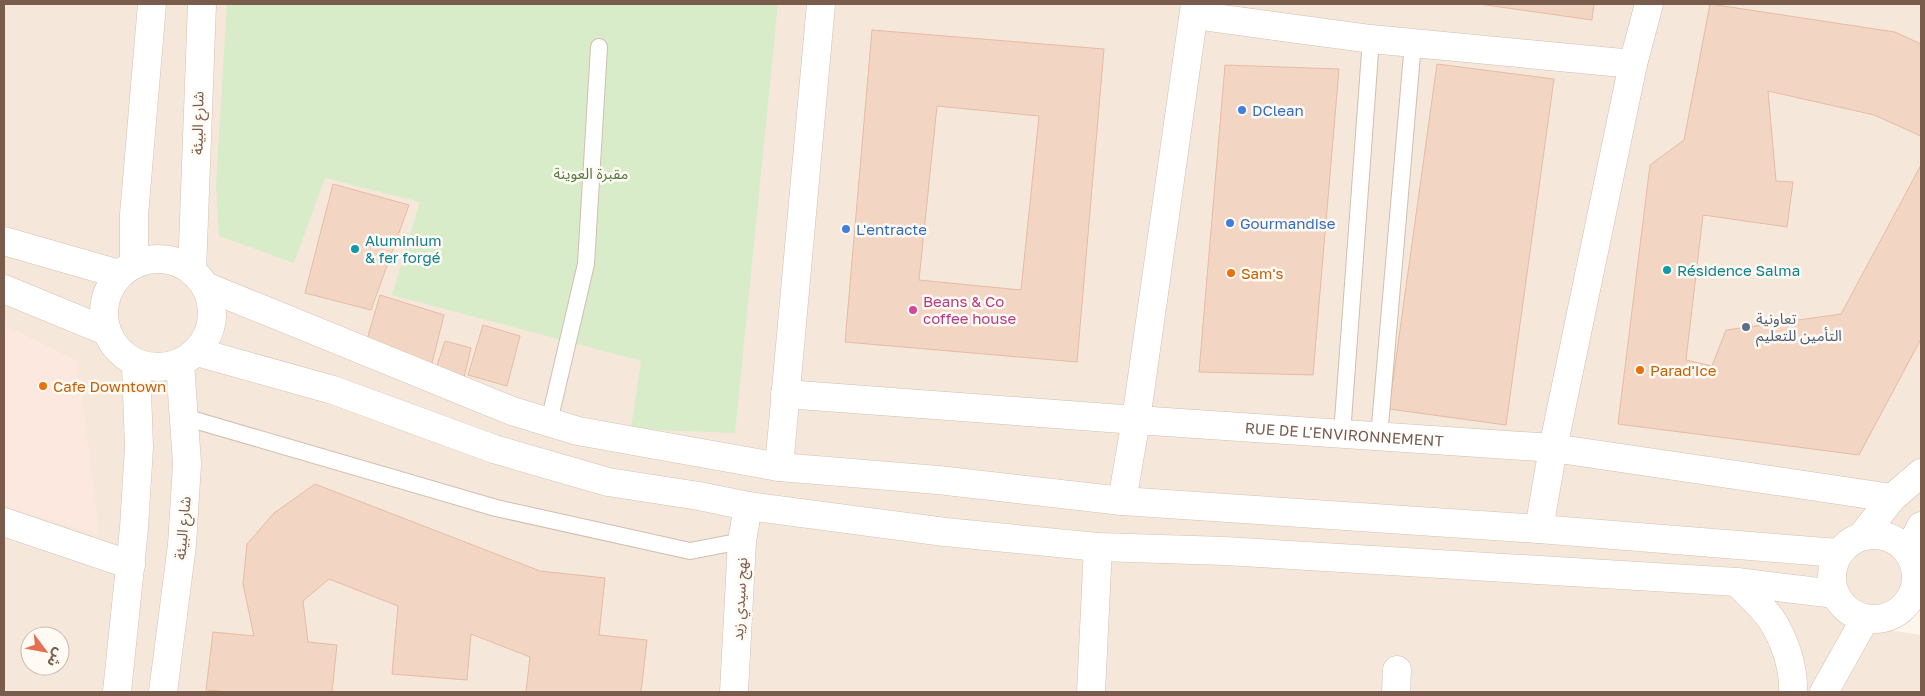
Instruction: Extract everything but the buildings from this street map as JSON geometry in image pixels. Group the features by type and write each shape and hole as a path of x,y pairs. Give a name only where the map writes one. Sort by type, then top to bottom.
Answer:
{"street":[{"path":"126,270 134,215 152,4"},
{"name":"شارع البيئة","path":"199,279 202,4"},
{"path":"780,466 821,4"},
{"path":"1539,529 1553,448 1633,64 1649,4"},
{"path":"1122,501 1136,420 1194,10 1371,39 1633,64"},
{"path":"4,242 126,270"},
{"path":"189,358 209,332 212,308 199,279 188,267 164,259 139,262 126,270 108,291 103,311 106,331 118,351 136,364 159,368 189,358 333,390 494,449 608,482 699,496 748,506 945,532 1098,547 1234,551 1737,582 1835,594"},
{"path":"199,279 512,411 549,422 642,444 780,466 938,480 1122,501 1539,529 1838,553"},
{"path":"4,289 106,331"},
{"name":"شارع البيئة","path":"163,692 182,545 187,464 184,416 189,358"},
{"path":"117,692 131,564 139,447 136,364"},
{"name":"RUE DE L'ENVIRONNEMENT","path":"785,394 1553,448 1892,498"},
{"path":"1862,536 1892,498 1921,473"},
{"name":"نهج سيدي زيد","path":"734,692 742,541 748,506"},
{"path":"4,522 131,564"},
{"path":"1914,555 1895,540 1879,535 1862,536 1848,543 1838,553 1832,574 1835,594 1842,606 1852,614 1865,619 1885,618 1912,609 1912,597 1916,584 1914,555 1921,526"},
{"path":"1091,692 1098,547"},
{"path":"1737,582 1771,619 1784,644 1794,678 1793,692"},
{"path":"1824,692 1865,619"}],"lane":[{"path":"1342,434 1371,39"},
{"path":"1379,437 1413,43"},
{"path":"549,422 586,264 599,47"},
{"path":"184,416 496,508 690,551 742,541"}],"shaded area":[{"path":"4,4 1921,4 1921,571 1887,630 1921,635 1921,692 4,692"},
{"path":"4,325 78,362 99,535 4,506"}],"green space":[{"name":"مقبرة العوينة","path":"227,4 778,4 735,433 631,429 641,361 392,295 420,202 325,178 294,263 219,236 216,185"}],"place":[{"name":"DClean","path":"1242,110"},
{"name":"Gourmandise","path":"1230,223"},
{"name":"L'entracte","path":"846,229"},
{"name":"Aluminium & fer forgé","path":"355,249"},
{"name":"Résidence Salma","path":"1667,270"},
{"name":"Sam's","path":"1231,273"},
{"name":"Beans & Co coffee house","path":"913,310"},
{"name":"تعاونية التأمين للتعليم","path":"1746,327"},
{"name":"Parad'Ice","path":"1640,370"},
{"name":"Cafe Downtown","path":"43,386"}]}
